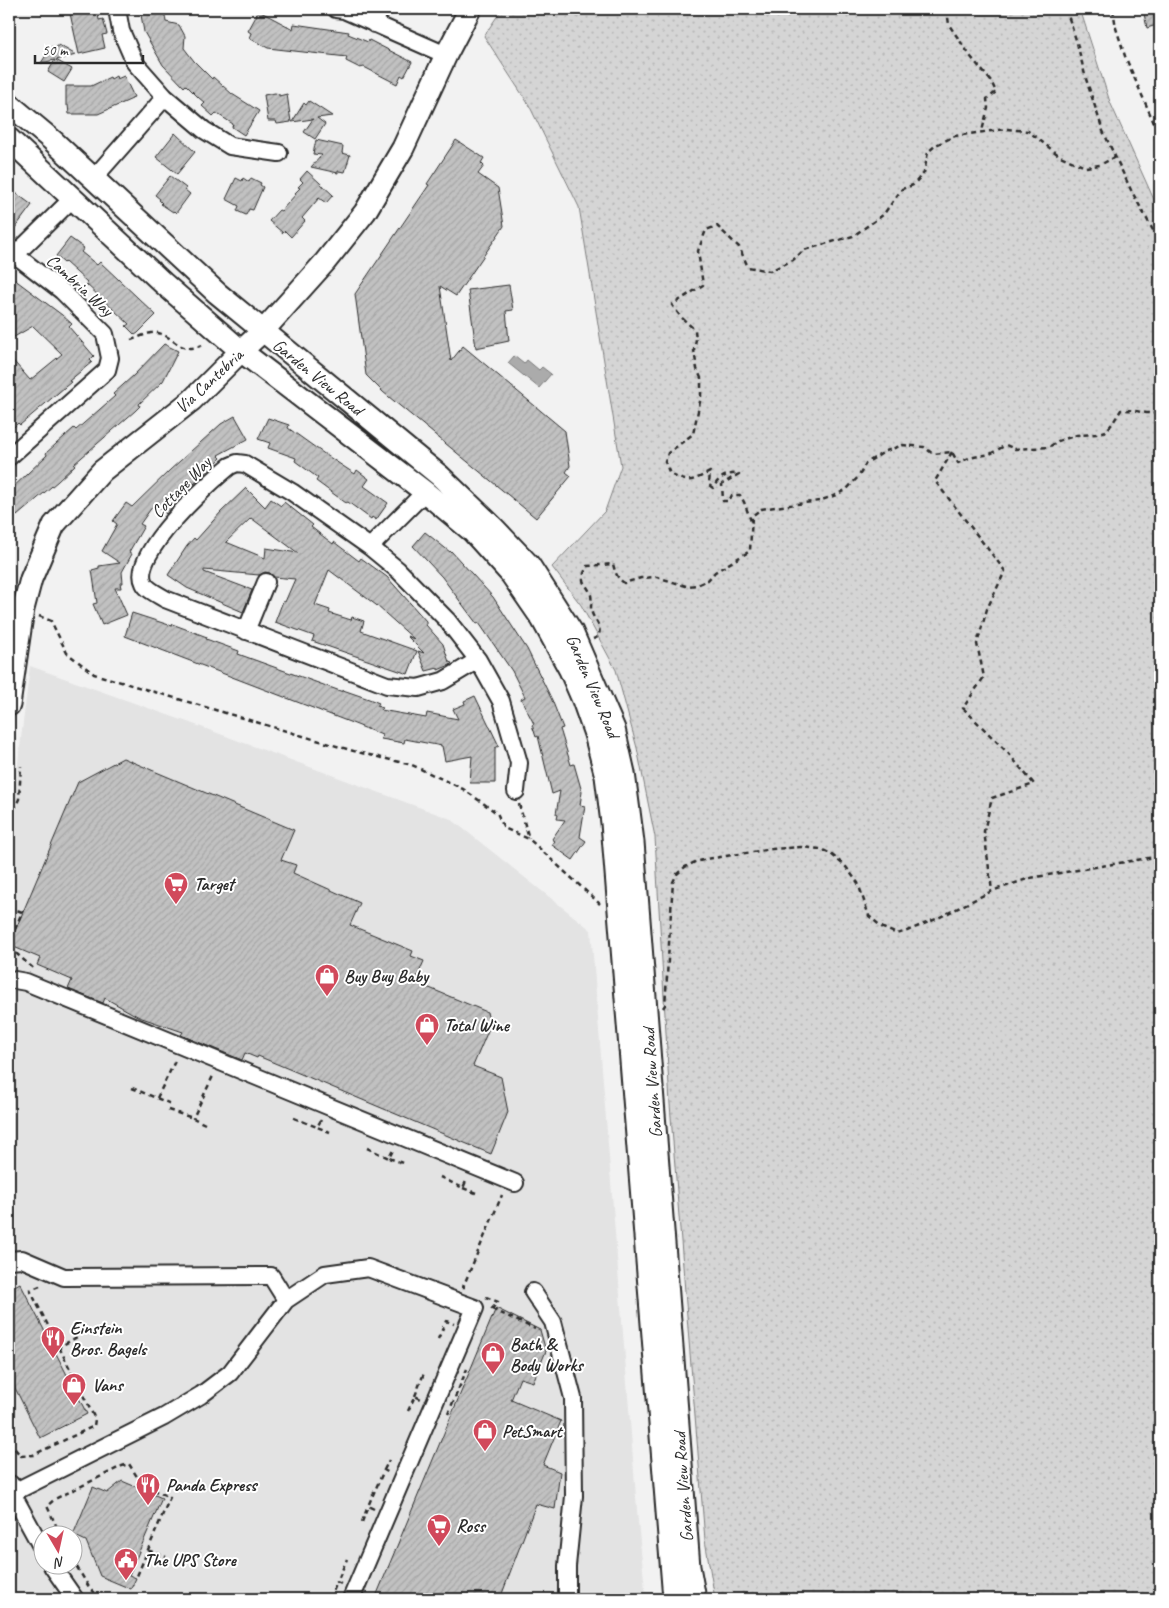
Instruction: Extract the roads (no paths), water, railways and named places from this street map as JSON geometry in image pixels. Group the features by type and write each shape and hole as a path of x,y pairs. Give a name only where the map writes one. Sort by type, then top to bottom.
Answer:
{"main road":[{"name":"Via Cantebria","path":"9,704 23,609 31,579 54,524 102,471 192,400 263,331 325,262 366,212 403,148 470,9"},
{"name":"Garden View Road","path":"9,104 52,140 192,270 263,331 440,476 494,527 529,565 572,632 578,645 614,729 624,773 633,842 689,1567 695,1599"},
{"name":"Garden View Road","path":"9,139 72,199 113,234 163,283 241,351 425,492 473,532 511,574 542,619 570,670 595,734 606,776 619,905 674,1599"}],"street":[{"path":"116,9 121,31 134,63 165,97 204,130 230,146 279,154"},
{"path":"336,9 377,16 446,56"},
{"path":"93,179 165,97"},
{"name":"Cambria Way","path":"9,457 107,370 110,358 105,334 62,291 12,252 72,199"},
{"name":"Cottage Way","path":"478,660 443,680 418,688 387,686 165,599 144,583 142,571 150,550 189,503 230,466 237,463 246,464 292,492 370,547 398,570 447,620 478,660 501,701 519,763 516,791"},
{"path":"370,547 425,492"},
{"path":"246,631 266,582"},
{"path":"9,979 26,982 508,1180"},
{"path":"9,1260 22,1259 64,1277 271,1276 286,1300"},
{"path":"32,1530 10,1491 164,1417 201,1396 230,1372 286,1300 325,1274 368,1268 475,1308 351,1599"},
{"path":"533,1292 553,1322 573,1398 574,1496 567,1566 567,1599"},
{"path":"59,1576 75,1599"}],"place":[{"name":"Target","path":"176,905"},
{"name":"Buy Buy Baby","path":"327,997"},
{"name":"Total Wine","path":"427,1046"},
{"name":"Einstein Bros. Bagels","path":"53,1359"},
{"name":"Bath & Body Works","path":"493,1375"},
{"name":"Vans","path":"74,1406"},
{"name":"PetSmart","path":"485,1452"},
{"name":"Panda Express","path":"148,1506"},
{"name":"Ross","path":"439,1547"},
{"name":"The UPS Store","path":"126,1581"}]}
